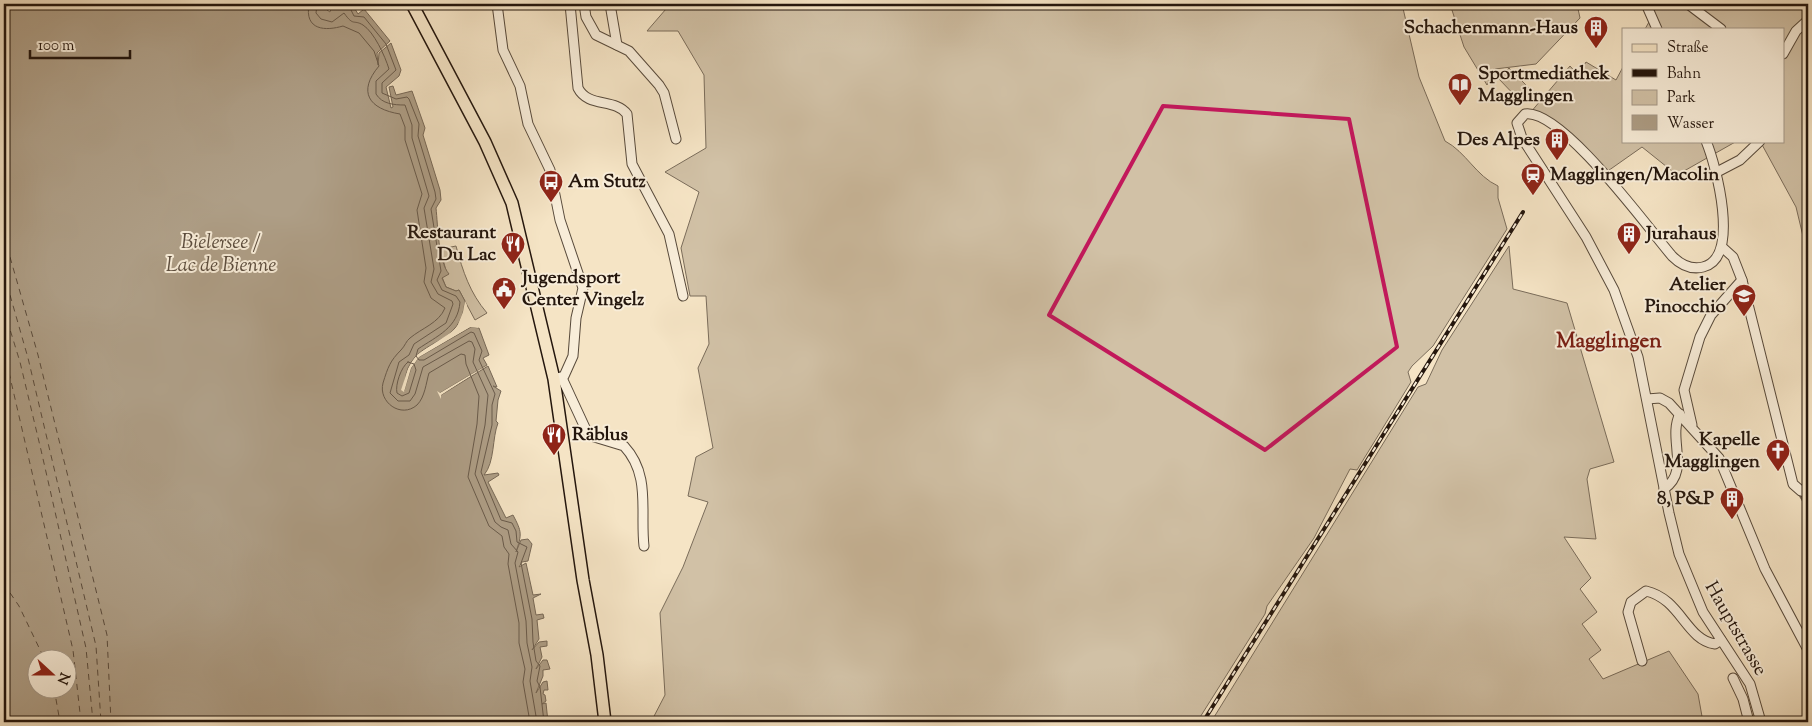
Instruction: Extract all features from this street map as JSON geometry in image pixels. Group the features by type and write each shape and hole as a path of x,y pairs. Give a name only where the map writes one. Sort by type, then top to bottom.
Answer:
{"main road":[{"path":"412,4 504,181 517,222 558,379 584,580 598,663 605,722"}],"street":[{"path":"497,4 503,50 520,86 528,124 550,170 560,220 583,288 576,318 573,356 558,379 587,432 591,436 621,444 631,456 644,493 642,525 644,546"},
{"path":"570,4 578,88 587,98 620,108 627,114 632,164 669,234 683,296"},
{"path":"584,4 586,17 592,31 600,38 617,45 633,55 662,89 676,139"},
{"path":"610,4 617,45"},
{"path":"1646,4 1656,28"},
{"path":"1688,4 1720,28"},
{"path":"1784,52 1796,31 1808,20"},
{"name":"Hauptstrasse","path":"1722,247 1716,259 1707,266 1693,268 1682,264 1672,256 1605,173 1584,152 1536,114 1525,114 1519,119 1517,127 1522,138 1586,237 1614,290 1635,346 1664,489 1685,570 1703,612 1750,684 1760,722"},
{"path":"1706,142 1717,172 1721,196 1722,247 1733,257 1742,280 1794,484 1801,491 1808,493"},
{"path":"1717,172 1740,160 1759,142"},
{"path":"1692,425 1684,390 1700,337 1711,315 1742,280"},
{"path":"1647,399 1664,400 1692,425 1724,465 1766,569 1808,650"},
{"path":"1664,489 1675,478 1678,468 1675,428 1680,414"},
{"path":"1642,661 1628,612 1631,602 1646,590 1666,599 1680,612 1699,638 1715,644 1721,640"},
{"path":"1733,678 1743,699 1749,722"}],"highlighted area":[{"path":"1163,106 1349,119 1397,347 1265,450 1049,315"}],"green space":[{"path":"664,4 1402,4 1419,77 1445,141 1459,151 1490,182 1498,186 1498,198 1507,229 1433,346 1408,372 1411,382 1357,470 1350,469 1314,538 1267,606 1265,614 1197,722 651,722 665,695 660,613 683,567 708,502 688,496 696,457 713,448 698,368 709,344 706,296 690,296 681,248 699,192 665,172 706,148 704,75 678,31 647,31 666,9"},
{"path":"1450,4 1577,4 1580,18 1536,64 1495,69 1487,85 1464,47"},
{"path":"1642,4 1808,4 1808,257 1796,207 1761,142 1784,142 1784,28 1646,28 1649,22"},
{"path":"1586,62 1616,80 1622,69 1622,142 1735,142 1677,175 1642,147 1605,173 1584,152 1530,113 1570,66 1578,75"},
{"path":"1509,68 1533,92 1522,103 1498,78"},
{"path":"456,246 468,282 476,298 487,313 475,320 459,290 456,291 446,287 442,277 446,271 440,247"},
{"path":"1509,246 1513,289 1567,303 1614,462 1590,469 1587,479 1596,539 1564,537 1591,578 1580,589 1597,612 1582,624 1601,650 1589,659 1603,679 1669,651 1698,694 1703,722 1211,722 1418,387 1426,384 1442,350"}],"water":[{"name":"Bielersee / Lac de Bienne","path":"4,4 328,4 327,10 330,12 332,4 352,4 358,14 364,9 390,41 377,53 378,65 379,53 391,43 401,70 399,76 386,87 391,108 393,107 389,87 393,86 396,95 412,91 425,128 423,135 440,190 441,200 436,208 438,233 443,261 449,274 442,278 446,287 456,291 459,290 465,301 462,316 456,327 414,358 407,371 404,391 411,368 419,357 471,327 479,328 489,355 483,358 487,365 440,393 441,395 488,366 497,387 493,386 501,391 498,400 496,421 498,423 492,457 488,470 484,475 498,473 499,475 488,482 506,518 513,515 518,525 520,537 516,552 521,540 528,539 532,544 528,561 522,562 519,567 526,563 533,595 541,594 533,598 536,615 543,614 544,618 537,620 539,639 532,650 539,642 547,641 547,646 540,647 542,657 536,669 543,660 547,660 550,669 543,670 543,676 536,693 543,682 547,681 548,690 544,690 543,694 546,701 542,704 546,703 548,722 4,722"}],"pier":[{"path":"465,301 467,305 466,312 456,332 470,324 479,328 470,327 419,357 411,368 404,392 401,390 408,369 417,355 457,327"},
{"path":"487,365 441,395 441,399 437,391 440,393"}],"waterway":[{"path":"1800,496 1803,501"},
{"path":"1804,507 1808,516"}],"ferry route":[{"path":"4,236 38,355 107,635 111,722"},
{"path":"4,274 28,358 96,646 101,722"},
{"path":"4,310 20,362 86,648 93,722"},
{"path":"4,351 73,650 81,722"},
{"path":"4,584 19,606 39,648"},
{"path":"56,698 60,722"}],"railway":[{"path":"1203,722 1523,212"}],"place":[{"name":"Schachenmann-Haus","path":"1596,49"},
{"name":"Sportmediathek Magglingen","path":"1460,106"},
{"name":"Des Alpes","path":"1557,161"},
{"name":"Magglingen/Macolin","path":"1533,196"},
{"name":"Am Stutz","path":"551,203"},
{"name":"Jurahaus","path":"1629,255"},
{"name":"Restaurant Du Lac","path":"513,265"},
{"name":"Jugendsport Center Vingelz","path":"504,310"},
{"name":"Atelier Pinocchio","path":"1744,317"},
{"name":"Räblus","path":"554,456"},
{"name":"Kapelle Magglingen","path":"1778,472"},
{"name":"8, P&P","path":"1732,520"}],"district":[{"name":"Magglingen","path":"1609,342"}]}
